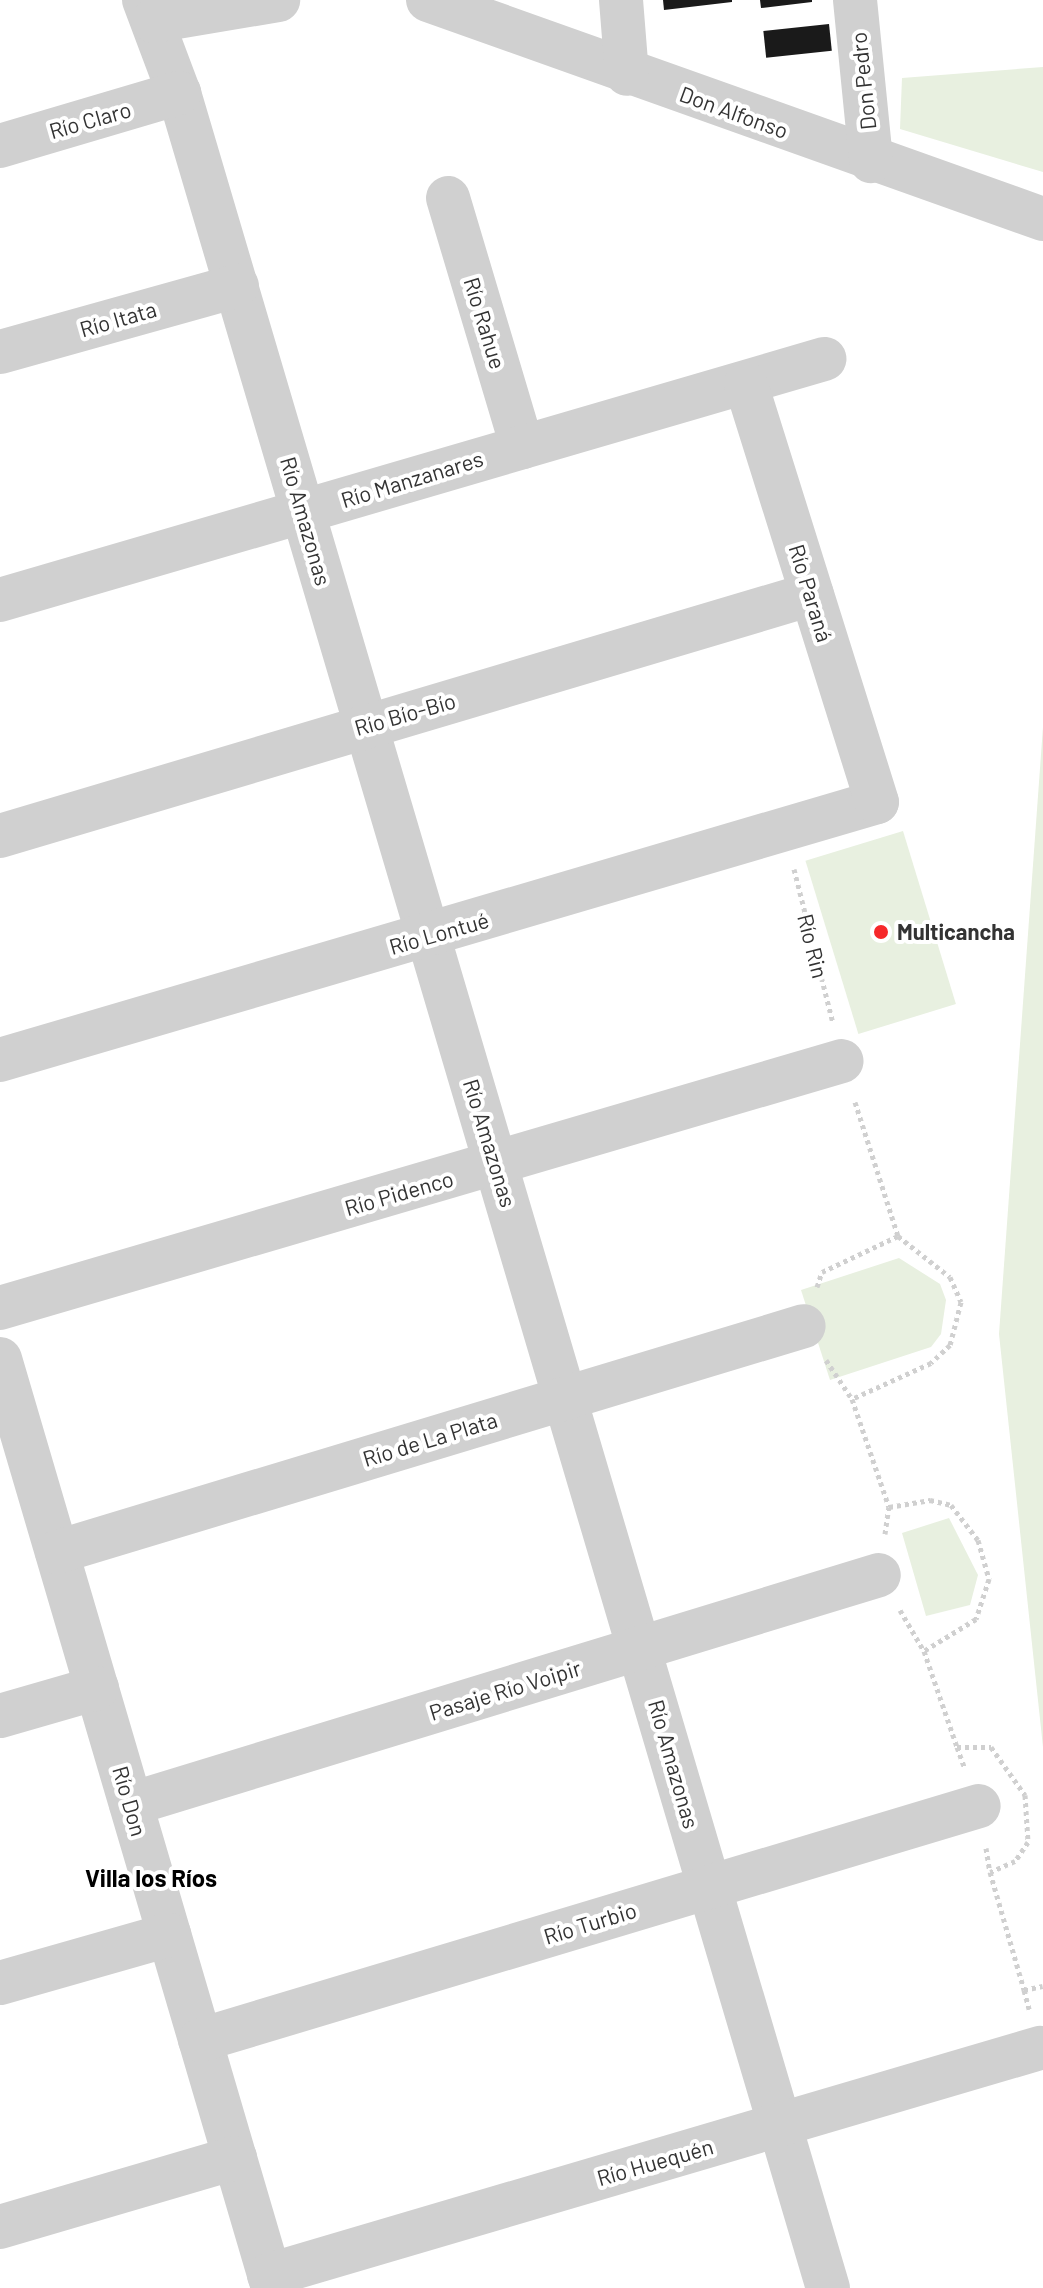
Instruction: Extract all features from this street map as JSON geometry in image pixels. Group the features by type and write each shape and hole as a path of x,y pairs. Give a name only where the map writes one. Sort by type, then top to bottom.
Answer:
{"street":[{"path":"149,10 278,0"},
{"name":"Don Alfonso","path":"428,0 871,161 1043,219"},
{"path":"621,0 627,74"},
{"name":"Don Pedro","path":"855,0 871,161"},
{"name":"Río Amazonas","path":"149,10 179,93 237,286 828,2288"},
{"name":"Río Claro","path":"0,146 179,93"},
{"name":"Río Rahue","path":"448,198 522,447"},
{"name":"Río Itata","path":"0,352 237,286"},
{"name":"Río Manzanares","path":"0,600 824,359"},
{"name":"Río Paraná","path":"746,384 877,802"},
{"name":"Río Bío-Bío","path":"0,836 812,594"},
{"name":"Río Lontué","path":"0,1060 877,802"},
{"name":"Río Pidenco","path":"0,1308 497,1165 842,1061"},
{"name":"Río de La Plata","path":"57,1552 804,1326"},
{"name":"Río Don","path":"0,1359 13,1452 57,1552 271,2282"},
{"name":"Pasaje Río Voipir","path":"131,1804 879,1575"},
{"path":"0,1716 97,1688"},
{"name":"Río Turbio","path":"200,2040 979,1806"},
{"path":"0,1983 169,1935"},
{"name":"Río Huequén","path":"271,2282 1040,2048"},
{"path":"0,2227 235,2158"}],"path":[{"name":"Río Rin","path":"785,830 842,1061 898,1236"},
{"path":"804,1326 822,1272 898,1236 950,1277 961,1302 958,1324 931,1363 852,1399 889,1507 930,1500 951,1505 978,1540 989,1579 976,1619 924,1651 957,1747 991,1747 1025,1795 1028,1842 1015,1861 990,1872 1024,1990 1043,1986"}],"green space":[{"path":"1043,67 1043,172 900,129 902,78"},
{"path":"1043,727 1043,1747 999,1334"},
{"name":"Multicancha","path":"903,831 956,1004 858,1034 805,861"},
{"path":"899,1258 940,1284 946,1300 941,1334 931,1347 830,1380 801,1290"},
{"path":"949,1518 978,1575 970,1605 926,1616 902,1533"}],"building":[{"path":"663,0 732,0 732,2 664,10"},
{"path":"760,0 812,0 812,2 761,8"},
{"path":"829,24 832,51 766,58 763,31"}],"place":[{"name":"Multicancha","path":"881,932"}],"district":[{"name":"Villa los Ríos","path":"151,1878"}]}
